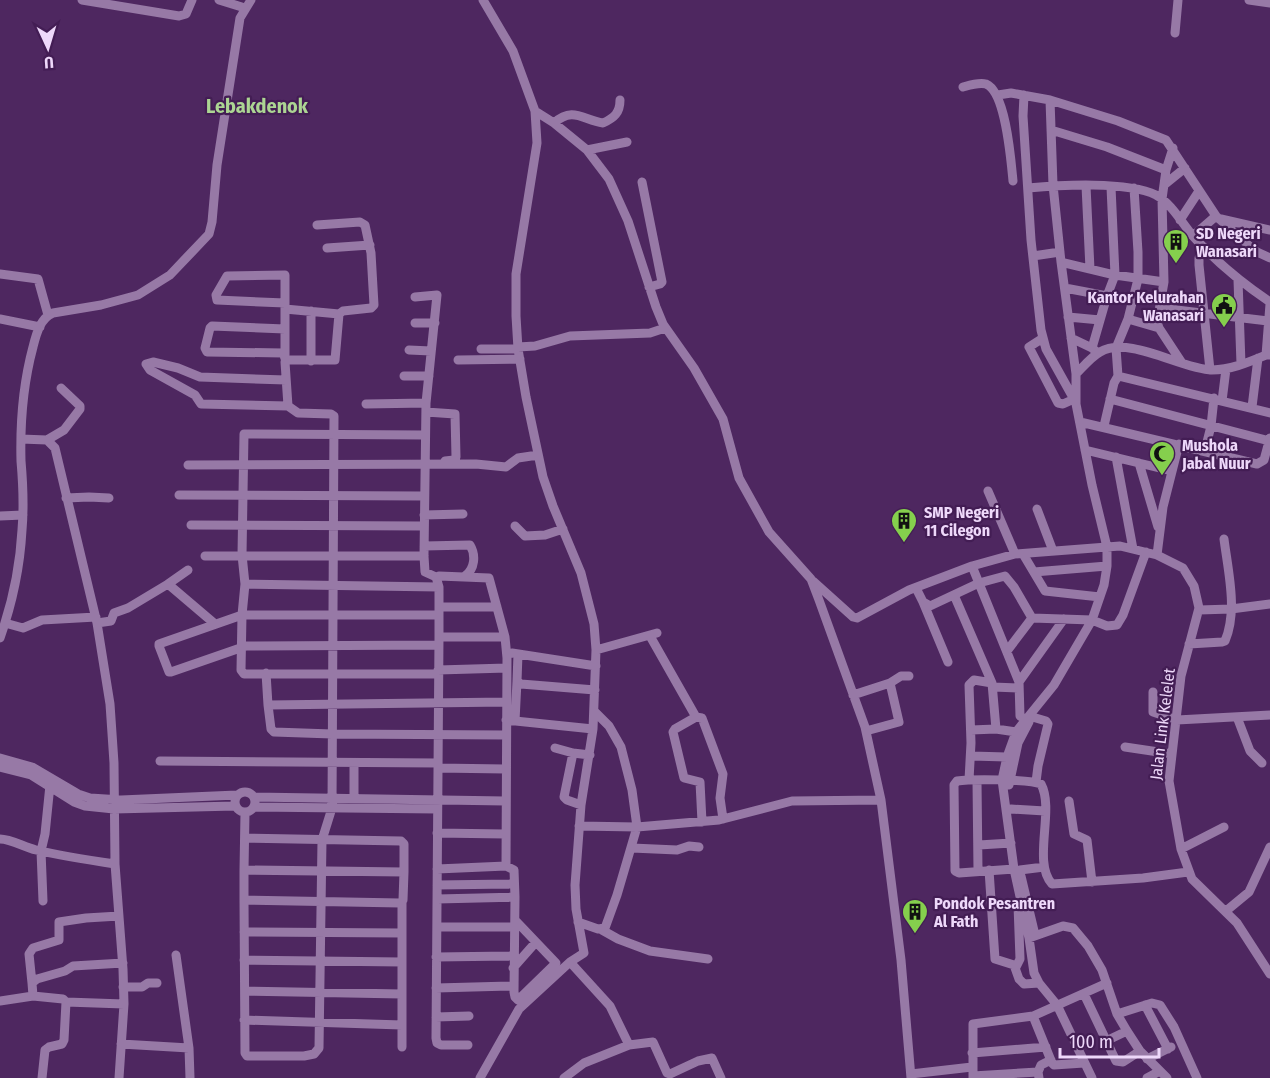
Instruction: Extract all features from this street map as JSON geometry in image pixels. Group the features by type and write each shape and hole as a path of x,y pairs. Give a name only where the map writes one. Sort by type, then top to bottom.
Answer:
{"street":[{"path":"82,0 179,16 186,14 192,0"},
{"path":"0,638 17,571 24,515 21,439 25,375 40,327 48,315 66,309 101,306 138,295 170,275 209,234 237,33 240,18 248,4 219,0"},
{"path":"480,1078 519,1009 570,962 584,953 575,885 581,805 593,729 596,666 592,615 581,573 553,506 538,455 519,352 516,274 537,143 535,111 513,51 483,0"},
{"path":"1175,33 1179,0"},
{"path":"1249,0 1270,3"},
{"path":"963,87 987,85 999,95 1013,181"},
{"path":"999,95 1011,93 1050,100 1164,138 1173,148 1217,217 1255,251 1270,258"},
{"path":"1024,95 1033,256 1043,338 1046,349 1075,401"},
{"path":"554,123 570,114 603,123 619,111 620,100"},
{"path":"1032,936 1020,900 1005,781 1007,757 1016,732 1054,684 1092,620 1107,566 1107,547 1075,401 1076,374 1053,185 1050,100"},
{"path":"535,111 554,123 587,150 614,190 635,240 649,287 665,328 694,368 717,407 726,428 739,478 760,517 770,532 811,579 856,618 896,596 972,566 1019,554 1107,547 1146,552 1176,563 1188,573 1197,594 1199,610 1270,604"},
{"path":"1051,130 1107,147 1166,170"},
{"path":"587,150 627,142"},
{"path":"1173,148 1166,170 1162,199 1164,282 1157,322 1182,363"},
{"path":"1164,185 1185,168"},
{"path":"642,182 662,282 649,287"},
{"path":"1028,188 1053,185 1134,188 1153,194 1162,199 1193,236 1238,280 1270,303 1265,356 1252,407"},
{"path":"1086,186 1090,269"},
{"path":"1076,374 1095,350 1100,320 1115,275 1111,187"},
{"path":"1104,426 1114,383 1118,376 1116,348 1128,319 1138,279 1134,188"},
{"path":"1180,220 1199,191"},
{"path":"1217,217 1270,230"},
{"path":"1193,236 1217,217"},
{"path":"288,406 286,380 285,329 285,306 285,275 226,276 216,295 217,300 285,306 339,314 343,311 373,306 370,245 363,222 317,225"},
{"path":"327,248 370,245"},
{"path":"1204,247 1199,265 1210,370"},
{"path":"1033,256 1060,257 1090,269 1164,282"},
{"path":"0,274 38,279 48,315"},
{"path":"1238,280 1241,364"},
{"path":"1065,288 1107,296"},
{"path":"415,297 437,295 424,435 425,572 437,582 439,611 436,1017 438,1043 468,1045"},
{"path":"1160,308 1268,321"},
{"path":"311,311 311,361"},
{"path":"286,358 332,362 336,358 339,314"},
{"path":"1068,317 1100,320"},
{"path":"0,319 40,327"},
{"path":"1128,319 1159,328"},
{"path":"415,323 435,323"},
{"path":"285,329 212,326 205,348 207,352 283,353 286,358"},
{"path":"458,360 519,352 570,336 650,333 665,328"},
{"path":"1043,338 1029,346 1038,367 1058,403 1075,401"},
{"path":"1071,338 1095,350 1116,348 1141,351 1210,370 1226,369 1265,356"},
{"path":"409,350 431,351"},
{"path":"481,350 519,352"},
{"path":"286,380 200,377 178,368 153,362 146,364 150,370 197,397 201,404 288,406 298,413 334,416 331,763 332,797 332,808 322,840 319,1048 314,1054 304,1056 247,1056 245,1053 243,932 245,813 254,802 332,797 437,804"},
{"path":"1205,450 1226,369"},
{"path":"404,376 429,376"},
{"path":"1118,376 1270,413"},
{"path":"197,397 200,377"},
{"path":"21,439 47,440 64,430 81,406 61,388"},
{"path":"1080,422 1258,464 1264,460 1270,440 1110,399"},
{"path":"188,465 333,466 424,463 452,461 456,458 455,414 426,407 366,404"},
{"path":"424,435 245,433 243,435 242,555 245,584 240,647 242,672 332,674 507,668"},
{"path":"47,440 55,448 97,620 112,726 115,864 124,1004 119,1078"},
{"path":"1157,555 1159,532 1179,444"},
{"path":"1085,450 1172,471"},
{"path":"424,463 506,467 518,458 538,455"},
{"path":"1116,457 1133,549"},
{"path":"1139,463 1159,532"},
{"path":"988,491 1019,554 1047,592 1100,597"},
{"path":"179,495 424,496"},
{"path":"66,498 109,498"},
{"path":"1037,509 1053,551"},
{"path":"424,514 463,514"},
{"path":"0,516 24,515"},
{"path":"191,525 424,526"},
{"path":"515,526 525,537 545,535 563,529"},
{"path":"1189,644 1225,641 1228,635 1231,609 1224,539"},
{"path":"205,556 334,555 424,551 470,545 473,567 465,576"},
{"path":"1032,618 1092,620 1107,626 1115,625 1119,622 1146,552"},
{"path":"972,566 1019,685 1020,716 1046,721 1048,724 1036,782"},
{"path":"1034,572 1107,566"},
{"path":"5,623 23,628 42,620 111,621 114,613 128,608 188,570"},
{"path":"245,584 333,586 437,582 465,576 489,578 505,637 506,702 511,721"},
{"path":"923,602 931,606 979,583 1001,576 1007,578 1032,618"},
{"path":"811,579 866,731 882,800 901,960 911,1076 1039,1075 1041,1065 1051,1060"},
{"path":"168,584 215,624"},
{"path":"916,588 948,662"},
{"path":"954,595 992,685 996,729"},
{"path":"497,607 332,616 242,615 159,644 159,648 170,672 240,647 505,637"},
{"name":"Jalan Link Kelelet","path":"1199,610 1182,676 1168,787 1188,872 1197,886 1237,923 1270,974"},
{"path":"1007,651 1032,618"},
{"path":"1019,685 1064,619"},
{"path":"596,650 654,634 696,717 702,720 722,768 720,798 723,819"},
{"path":"507,652 596,666"},
{"path":"506,866 506,735 511,721 517,681 518,654"},
{"path":"266,673 271,729 274,732 506,735"},
{"path":"853,695 890,683 901,676 909,676"},
{"path":"978,871 979,845 971,756 969,684 974,680 992,685 1019,685"},
{"path":"517,681 521,684 595,690"},
{"path":"866,731 899,722 890,683"},
{"path":"1153,692 1153,712 1177,720 1270,715"},
{"path":"268,705 506,702"},
{"path":"594,711 609,726 621,747 632,790 637,827 610,916 602,930"},
{"path":"696,717 673,732 684,778 700,782 702,822"},
{"path":"1012,837 1011,808 1005,781 1029,717"},
{"path":"1237,717 1250,750 1262,763"},
{"path":"511,721 593,729"},
{"path":"970,730 996,729 1016,732"},
{"path":"1125,747 1173,753"},
{"path":"555,748 590,755"},
{"path":"573,753 564,797 567,801 581,805"},
{"path":"971,756 1007,757"},
{"path":"0,758 32,767 82,796 114,804 235,806"},
{"path":"160,761 354,763 505,769"},
{"path":"354,763 354,798"},
{"path":"0,767 32,775 81,805 237,795 244,792 254,802 332,808 505,801"},
{"path":"1044,867 958,873 955,868 954,784 959,780 1040,783 1043,787 1045,811 1044,867 1052,884 1143,878 1188,872"},
{"path":"43,901 41,851 50,786"},
{"path":"237,795 235,806 239,811 245,813"},
{"path":"579,826 637,827 702,822 723,819 792,801 882,800"},
{"path":"1069,801 1073,833 1087,840 1092,882"},
{"path":"1011,808 1045,811"},
{"path":"1181,849 1224,826"},
{"path":"437,833 505,834"},
{"path":"979,845 1012,837"},
{"path":"245,838 401,841 404,844 402,1047"},
{"path":"0,839 9,839 18,845 41,851 115,864"},
{"path":"632,848 677,850 689,846 699,847"},
{"path":"1226,911 1249,892 1270,847"},
{"path":"437,869 506,866 514,870 515,923 513,986 515,997 518,1000 556,964 515,923 437,927"},
{"path":"244,870 404,872"},
{"path":"990,870 994,958 996,961 1016,967"},
{"path":"1017,870 1032,936 1034,973 1057,1005 1092,1078"},
{"path":"437,885 514,884"},
{"path":"437,898 515,897"},
{"path":"244,900 402,902"},
{"path":"1020,900 1017,916 1020,959 1016,967 1019,979 1024,984 1040,983"},
{"path":"33,996 29,954 33,948 59,940 59,922 119,916"},
{"path":"578,921 650,951 708,959"},
{"path":"1032,936 1063,926 1073,928 1095,957 1127,1031 1140,1051 1164,1075"},
{"path":"243,932 402,933"},
{"path":"513,968 536,942"},
{"path":"176,955 189,1048 190,1078"},
{"path":"436,957 514,957"},
{"path":"244,960 402,962"},
{"path":"570,962 605,999 616,1016 629,1045"},
{"path":"32,983 73,966 123,963"},
{"path":"123,987 142,987 148,983 157,983"},
{"path":"972,1074 973,1025 1033,1016 1107,983"},
{"path":"436,988 513,986"},
{"path":"244,991 402,994"},
{"path":"1084,994 1118,1062 1140,1051"},
{"path":"0,1001 33,996 63,999 66,1002 124,1004"},
{"path":"42,1078 45,1050 62,1044 64,1040 66,1002"},
{"path":"1095,1016 1155,1003 1161,1006 1182,1043 1197,1078"},
{"path":"1145,1005 1168,1049"},
{"path":"436,1017 469,1016"},
{"path":"1033,1016 1054,1065 1084,1063"},
{"path":"244,1020 402,1025"},
{"path":"1106,1041 1127,1031"},
{"path":"564,1078 584,1063 629,1045 653,1042 667,1073 670,1074 698,1061 713,1058 721,1078"},
{"path":"1148,1059 1182,1043"},
{"path":"121,1044 189,1048"},
{"path":"972,1053 1046,1047"},
{"path":"1147,1078 1164,1075"}],"place":[{"name":"SD Negeri Wanasari","path":"1176,265"},
{"name":"Kantor Kelurahan Wanasari","path":"1224,329"},
{"name":"Mushola Jabal Nuur","path":"1162,477"},
{"name":"SMP Negeri 11 Cilegon","path":"904,544"},
{"name":"Pondok Pesantren Al Fath","path":"915,935"}],"district":[{"name":"Lebakdenok","path":"257,106"}]}
